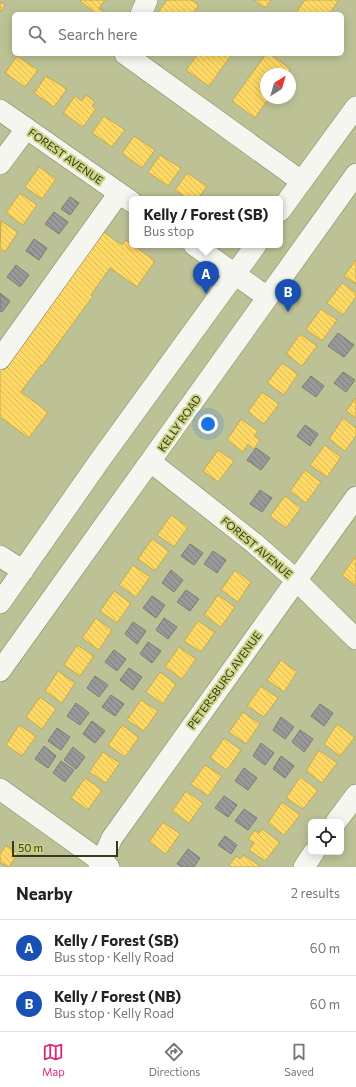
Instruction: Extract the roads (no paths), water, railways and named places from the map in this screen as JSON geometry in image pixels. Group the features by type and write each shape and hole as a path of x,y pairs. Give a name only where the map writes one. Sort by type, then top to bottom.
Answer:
{"street":[{"path":"142,12 147,0"},
{"path":"128,56 301,181"},
{"path":"283,207 356,107"},
{"name":"FOREST AVENUE","path":"0,110 126,198"},
{"path":"0,164 26,128"},
{"name":"KELLY ROAD","path":"0,671 356,174"},
{"path":"0,359 126,198"},
{"path":"198,248 267,297"},
{"path":"0,603 100,460 254,248"},
{"name":"FOREST AVENUE","path":"151,462 225,519 296,580 356,639"},
{"name":"PETERSBURG AVENUE","path":"103,865 112,838 356,497"},
{"path":"0,556 23,571"},
{"path":"0,789 103,865"},
{"path":"338,819 356,795"},
{"path":"304,867 312,855"}],"place":[{"name":"Kelly / Forest (SB)","path":"206,294"},
{"name":"Kelly / Forest (NB)","path":"288,312"}]}
